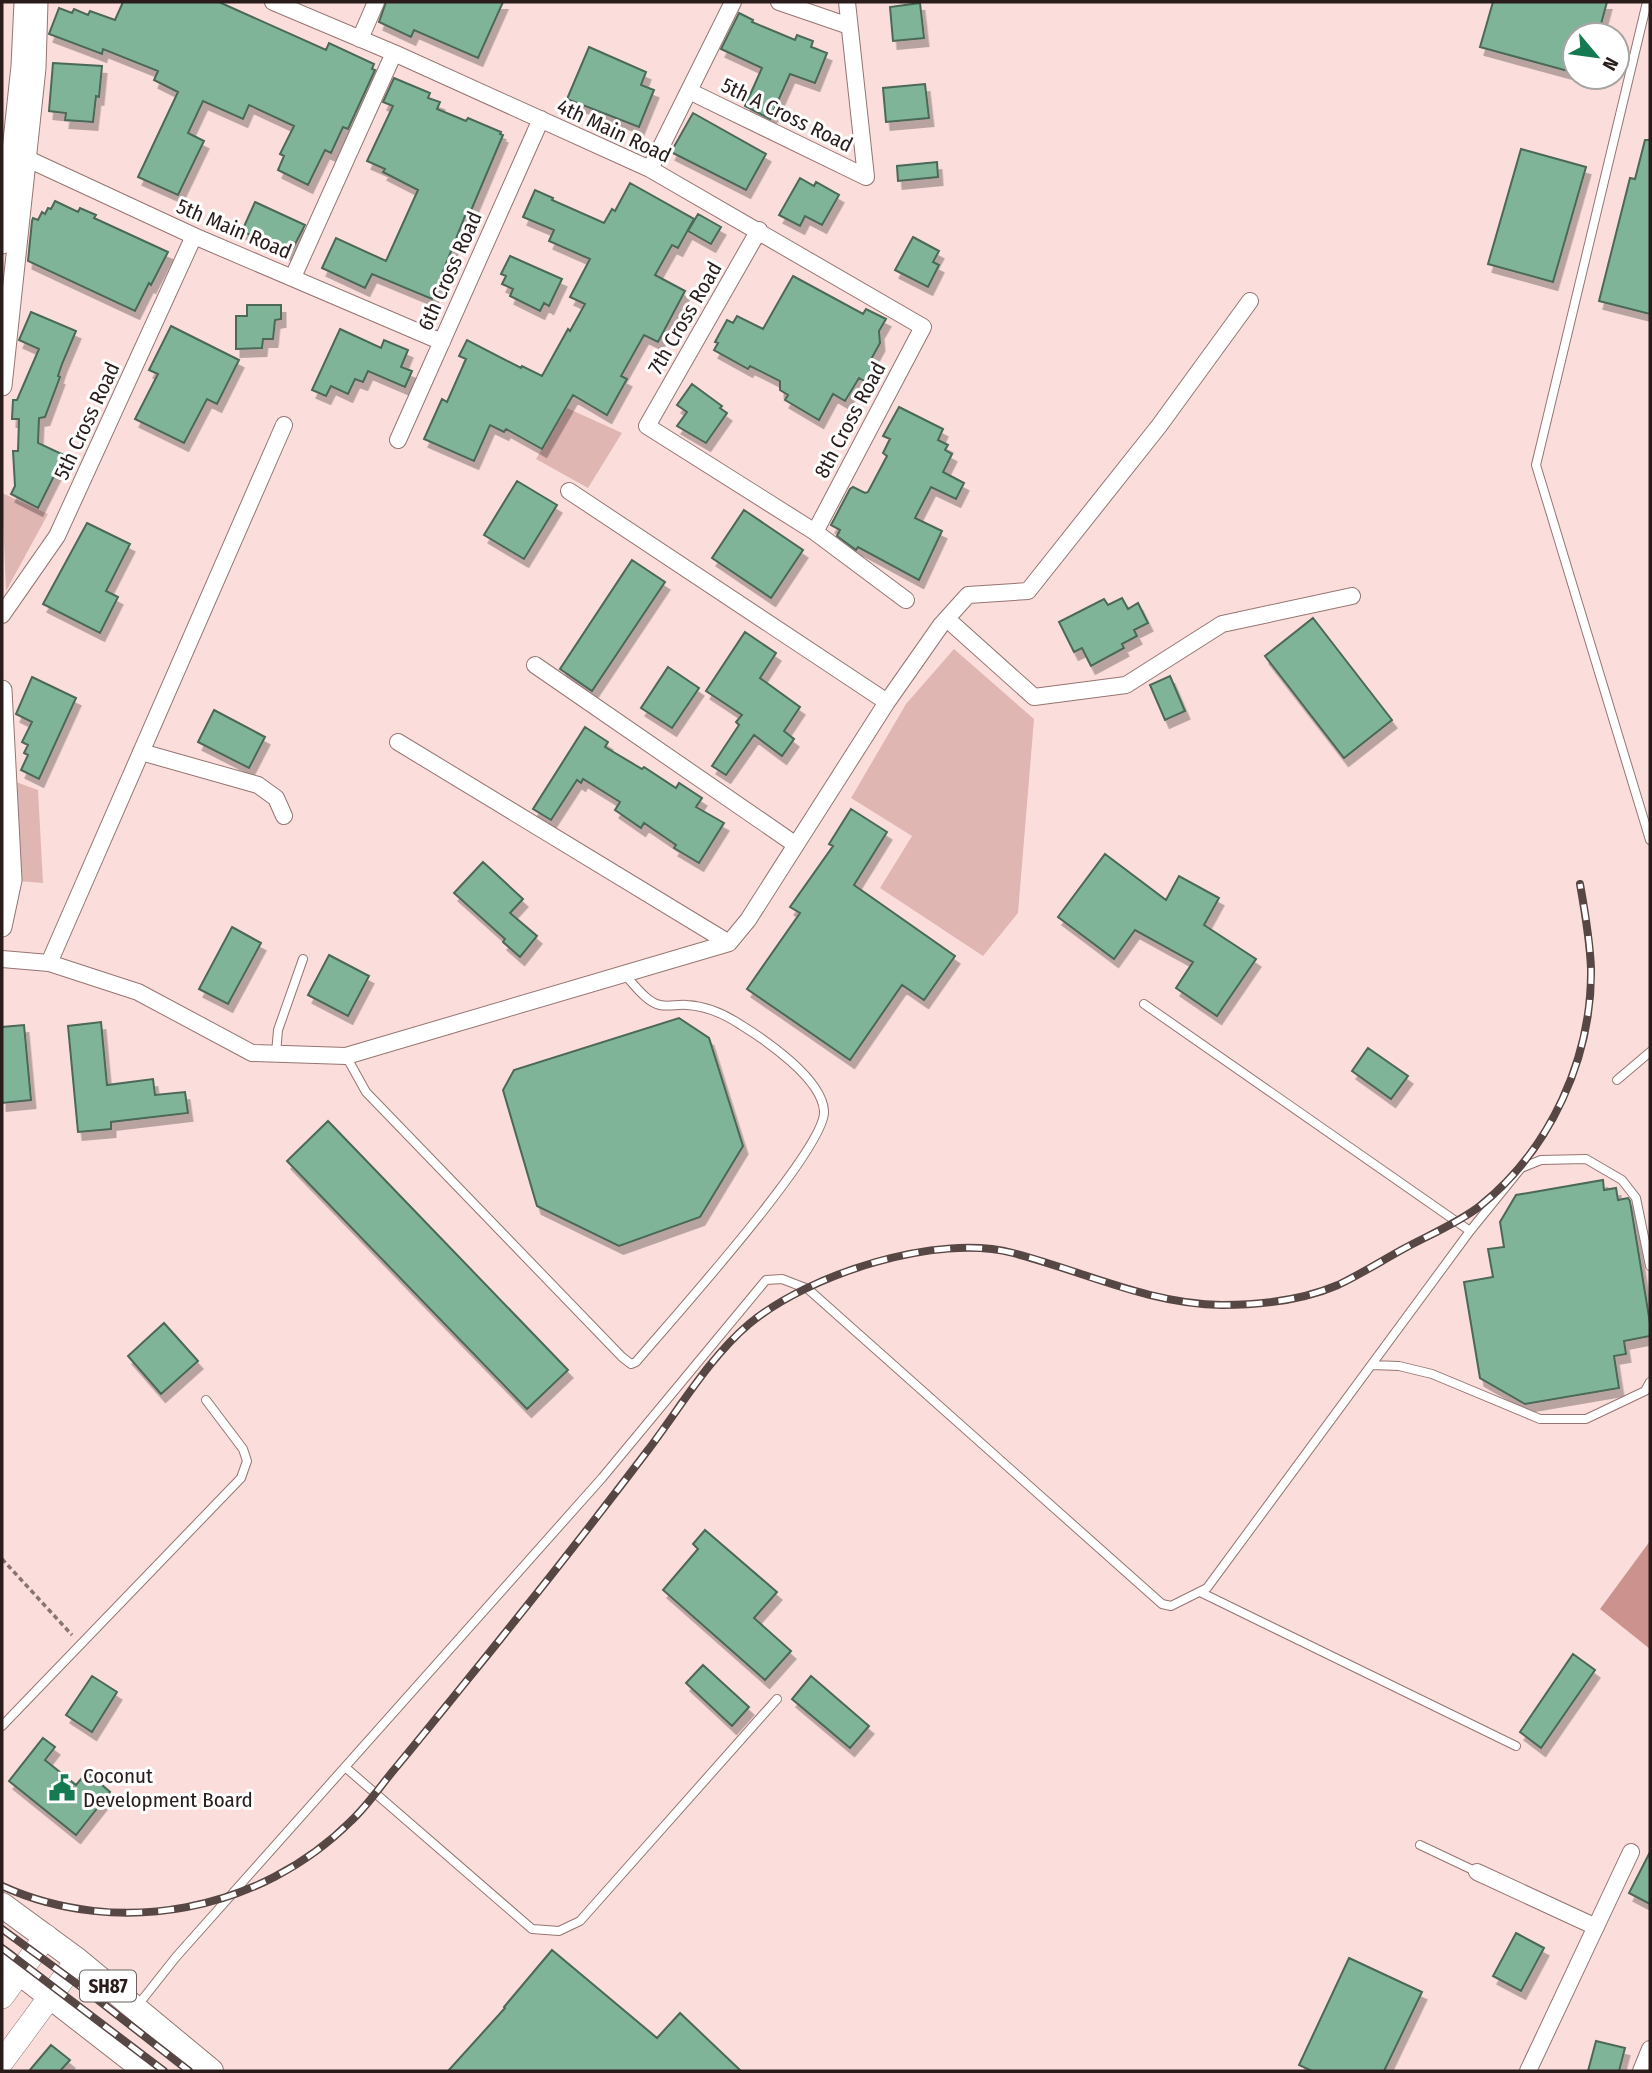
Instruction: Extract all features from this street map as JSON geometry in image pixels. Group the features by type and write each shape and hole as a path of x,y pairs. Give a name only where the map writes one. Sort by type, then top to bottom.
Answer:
{"main road":[{"name":"SH87","path":"2,1905 77,1960 211,2071"},
{"path":"7,1979 46,1936"},
{"path":"2,2062 77,1960"},
{"name":"SH87","path":"7,1979 51,1996 141,2070"}],"street":[{"path":"2,386 18,154 24,2"},
{"path":"2,244 37,48 38,2"},
{"name":"4th Main Road","path":"273,2 394,53 650,169 923,327"},
{"path":"360,39 376,2"},
{"path":"650,169 733,2"},
{"path":"779,2 849,26 848,2"},
{"name":"5th A Cross Road","path":"689,91 866,177 849,26"},
{"path":"293,277 394,53"},
{"name":"6th Cross Road","path":"398,440 541,120"},
{"name":"5th Main Road","path":"18,154 194,236 442,342"},
{"name":"7th Cross Road","path":"759,230 647,426 815,532"},
{"name":"5th Cross Road","path":"2,615 57,536 194,236"},
{"path":"2,959 49,963 138,992 252,1053 346,1056 729,943 748,920 887,702 947,619 968,595 1028,591 1159,426 1250,302"},
{"name":"8th Cross Road","path":"815,532 923,327"},
{"path":"49,963 284,425"},
{"path":"569,491 887,702"},
{"path":"815,532 906,600"},
{"path":"947,619 1034,696 1126,685 1222,624 1352,596"},
{"path":"535,665 796,845"},
{"path":"2,690 12,880 2,926"},
{"path":"398,742 729,943"},
{"path":"141,752 258,785 276,798 284,816"},
{"path":"1528,2071 1631,1852"},
{"path":"1477,1872 1596,1927"},
{"path":"1641,2071 1650,2049"}],"lane":[{"path":"1647,2 1536,465 1650,840"},
{"path":"276,1053 278,1030 303,959"},
{"path":"346,1056 366,1092 631,1364 636,1362 743,1236 801,1161 821,1125 825,1112 818,1091 775,1047 737,1022 709,1009 687,1005 661,1006 651,1001 624,974"},
{"path":"1144,1003 1470,1231"},
{"path":"1616,1080 1650,1052"},
{"path":"135,2009 176,1957 602,1478 766,1280 782,1279 808,1289 1162,1604 1171,1606 1206,1588 1470,1231 1521,1168 1541,1160 1586,1159 1622,1180 1636,1198 1650,1266"},
{"path":"1372,1365 1399,1366 1432,1374 1540,1419 1586,1419 1645,1391 1650,1382"},
{"path":"2,1726 241,1478 247,1461 243,1449 206,1400"},
{"path":"1200,1592 1516,1746"},
{"path":"345,1767 532,1929 559,1931 580,1922 777,1699"},
{"path":"1420,1845 1477,1872"}],"path":[{"path":"2,1559 80,1644"}],"shaded area":[{"path":"567,408 622,433 588,488 536,459"},
{"path":"2,493 48,514 6,591"},
{"path":"954,649 1034,719 1018,913 983,956 880,888 912,836 851,798 906,704"},
{"path":"16,782 38,790 43,883 17,881"},
{"path":"1650,1541 1650,1649 1600,1609"}],"building":[{"path":"123,2 219,2 326,50 329,43 374,64 372,69 375,70 348,129 343,127 331,153 325,150 308,185 278,170 284,156 280,154 294,126 249,105 243,119 203,101 188,133 204,141 178,195 138,177 178,92 154,80 158,71 103,49 102,54 49,34 59,8 72,13 74,9 88,15 90,11 115,20"},
{"path":"386,2 503,2 478,58 414,30 411,37 379,22"},
{"path":"1493,2 1607,2 1602,21 1561,21 1561,69 1480,47"},
{"path":"920,3 924,38 893,41 890,7"},
{"path":"739,13 753,20 752,22 795,40 797,35 813,41 811,47 827,53 815,83 790,74 770,119 745,106 762,68 721,49"},
{"path":"589,47 646,72 641,85 654,90 639,127 567,99"},
{"path":"53,63 102,66 93,122 65,120 66,113 49,111"},
{"path":"394,78 430,93 428,98 440,102 437,109 466,121 468,118 503,135 470,213 467,211 432,299 372,274 365,288 322,268 336,238 386,261 418,190 367,161 393,106 383,102"},
{"path":"925,84 929,118 886,122 883,88"},
{"path":"693,113 766,154 746,190 671,152"},
{"path":"1645,140 1650,140 1650,314 1599,301 1630,178 1635,179"},
{"path":"1521,149 1586,167 1553,282 1488,264"},
{"path":"937,162 938,177 898,181 897,166"},
{"path":"800,178 814,186 816,182 839,195 822,225 805,216 800,226 779,215"},
{"path":"630,183 694,219 678,248 672,245 655,275 685,291 658,342 644,335 621,376 627,379 607,415 573,395 542,449 506,429 504,432 490,425 474,461 424,439 442,399 447,402 466,359 459,356 467,340 542,376 585,304 570,297 590,259 549,241 554,230 523,217 535,190 604,223 612,209 615,211"},
{"path":"55,201 78,212 80,208 96,215 94,218 168,252 135,311 28,261 33,218 38,220 42,212 45,214 48,208 51,209"},
{"path":"255,202 305,225 290,254 242,231"},
{"path":"698,214 721,227 711,244 688,231"},
{"path":"913,237 939,251 933,262 939,265 928,287 895,270"},
{"path":"510,256 562,279 549,306 544,303 540,311 510,296 513,289 502,284 506,276 501,274"},
{"path":"793,276 863,314 866,309 886,319 879,331 880,343 869,363 877,367 868,383 859,378 845,401 833,394 819,420 785,400 788,395 780,390 780,381 750,366 748,369 714,350 718,343 715,342 727,320 733,323 737,316 763,329"},
{"path":"247,305 281,305 281,319 275,320 273,339 263,339 262,348 236,349 236,316 247,316"},
{"path":"31,312 76,331 45,417 39,418 38,443 68,457 61,472 57,470 38,508 11,494 15,486 13,451 18,451 19,419 12,419 13,400 17,400 39,349 19,340"},
{"path":"171,326 239,360 217,404 207,399 184,443 135,419 158,374 149,370"},
{"path":"340,329 381,348 384,340 408,350 401,367 412,371 405,387 368,371 363,382 355,379 348,394 331,386 326,396 312,390"},
{"path":"692,384 722,406 720,408 727,413 706,443 677,426 687,412 677,405"},
{"path":"899,407 943,429 938,440 948,445 945,450 952,454 943,472 964,483 956,499 931,487 915,518 942,531 919,580 858,547 856,550 837,536 840,530 831,525 850,489 853,487 868,492 887,456 883,453 890,439 883,436"},
{"path":"517,481 557,505 524,559 484,535"},
{"path":"744,510 803,550 771,598 712,558"},
{"path":"87,523 130,544 106,591 118,597 100,633 43,604"},
{"path":"632,560 665,582 592,691 560,669"},
{"path":"1122,598 1128,609 1138,603 1148,623 1134,630 1137,636 1122,644 1124,648 1091,666 1082,648 1074,652 1059,622 1104,599 1108,605"},
{"path":"1313,618 1392,720 1344,758 1265,656"},
{"path":"745,632 776,653 760,678 800,707 784,731 794,739 782,756 754,735 726,775 712,766 739,725 736,722 742,715 706,691"},
{"path":"668,667 699,688 672,728 641,708"},
{"path":"1170,676 1185,711 1165,720 1150,685"},
{"path":"32,677 76,698 39,779 21,770 28,755 24,753 28,745 22,742 32,722 16,714"},
{"path":"214,710 265,737 249,768 198,742"},
{"path":"585,727 608,742 605,747 642,769 644,767 676,788 679,783 702,798 696,807 724,823 699,863 674,848 676,845 644,823 641,828 615,810 620,802 583,779 581,783 577,780 551,820 533,809"},
{"path":"851,809 887,832 854,885 955,956 924,1000 902,985 850,1060 747,989 800,913 790,907 833,846 829,844"},
{"path":"1105,854 1166,900 1179,876 1219,898 1204,925 1256,959 1217,1016 1176,988 1193,962 1135,930 1114,959 1058,917"},
{"path":"483,862 523,899 510,913 537,936 520,957 503,942 505,939 454,893"},
{"path":"232,927 261,943 228,1004 199,989"},
{"path":"329,955 369,976 348,1016 308,995"},
{"path":"679,1018 709,1038 743,1146 700,1217 619,1246 537,1206 503,1090 514,1070"},
{"path":"101,1022 107,1085 153,1079 155,1095 185,1092 188,1113 111,1122 111,1129 78,1132 68,1026"},
{"path":"24,1025 31,1100 2,1103 2,1027"},
{"path":"1368,1048 1408,1076 1391,1099 1352,1071"},
{"path":"328,1121 568,1370 527,1409 287,1161"},
{"path":"1603,1180 1604,1190 1616,1188 1618,1200 1628,1198 1630,1201 1650,1336 1624,1341 1626,1354 1614,1356 1619,1388 1525,1404 1480,1378 1464,1282 1493,1277 1488,1249 1504,1247 1500,1222 1516,1195"},
{"path":"164,1323 198,1361 161,1394 128,1356"},
{"path":"705,1530 777,1592 754,1618 791,1651 765,1680 663,1590 698,1549 693,1544"},
{"path":"1573,1654 1595,1670 1541,1748 1520,1732"},
{"path":"703,1665 749,1707 732,1726 686,1683"},
{"path":"92,1676 117,1692 92,1732 66,1715"},
{"path":"811,1676 869,1726 850,1748 792,1699"},
{"name":"Coconut Development Board","path":"43,1738 55,1747 45,1760 76,1785 87,1772 110,1792 76,1835 9,1781"},
{"path":"1650,1852 1650,1904 1629,1893"},
{"path":"1516,1933 1544,1948 1521,1991 1493,1976"},
{"path":"552,1950 657,2038 680,2013 741,2071 448,2071 505,2008"},
{"path":"1349,1958 1422,1992 1384,2071 1312,2071 1299,2065"},
{"path":"1596,2041 1625,2048 1619,2071 1588,2071"},
{"path":"51,2045 70,2060 60,2071 29,2071"}],"railway":[{"path":"2,1886 47,1902 93,1911 140,1912 187,1907 232,1895 275,1877 315,1852 368,1803 559,1566 734,1337 774,1306 805,1289 839,1274 912,1253 982,1248 1039,1260 1168,1299 1222,1305 1266,1303 1296,1298 1338,1285 1471,1212 1505,1183 1527,1158 1546,1130 1575,1068 1584,1036 1591,969 1580,884"},
{"path":"2,1929 189,2071"},
{"path":"2,1948 164,2071"}],"place":[{"name":"Coconut Development Board","path":"62,1788"}]}
